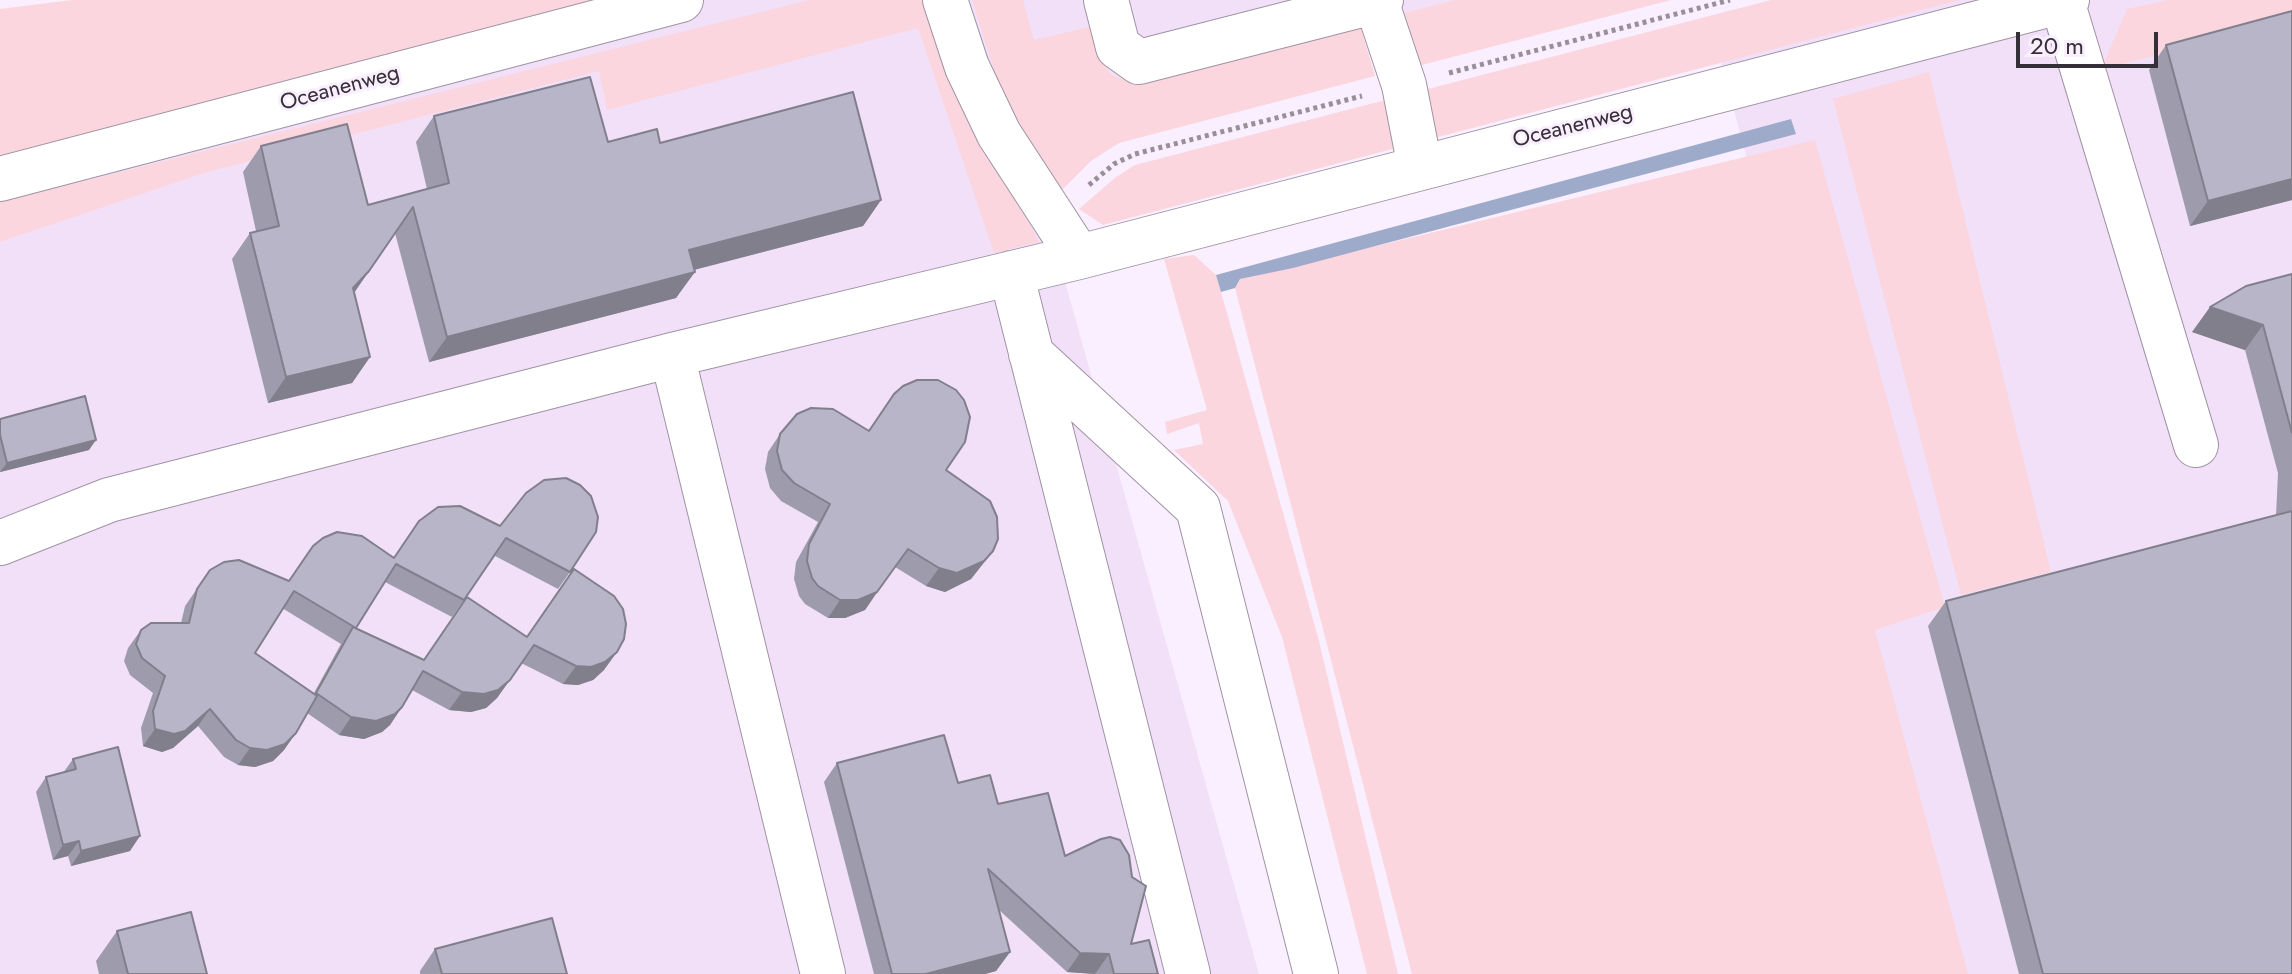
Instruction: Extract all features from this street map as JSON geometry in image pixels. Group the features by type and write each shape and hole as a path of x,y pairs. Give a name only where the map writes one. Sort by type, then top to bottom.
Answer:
{"street":[{"name":"Oceanenweg","path":"0,179 681,0"},
{"path":"945,0 967,67 999,134 1079,257"},
{"path":"1106,0 1118,47 1139,62 1379,1 1404,85 1420,167"},
{"name":"Oceanenweg","path":"0,543 109,500 672,355 1079,257 2064,1"},
{"path":"2064,1 2196,445"},
{"path":"1011,273 1188,974"},
{"path":"1031,354 1198,508 1316,974"},
{"path":"672,355 823,974"}],"shaded area":[{"path":"72,0 661,0 0,172 0,9"},
{"path":"597,0 986,0 1259,974 0,974 0,158"},
{"path":"809,0 933,0 993,154 1039,242 994,253 918,28 607,110 599,71 207,172 0,242 0,202"},
{"path":"972,0 1023,0 1034,40 1089,27 1110,74 1132,83 1360,25 1375,76 1119,143 1091,161 1061,191 1007,112"},
{"path":"1012,0 1463,0 1049,109"},
{"path":"1455,0 1671,0 1414,67 1400,14"},
{"path":"1771,0 1960,0 1103,225 1079,209 1135,165"},
{"path":"1797,0 2292,0 2292,974 1966,974 1710,21"},
{"path":"2168,0 2292,0 2292,22 2101,69 2127,9"},
{"path":"1929,72 2051,572 1961,595 1833,99"},
{"path":"1815,140 1945,607 1875,630 1968,974 1412,974 1235,288 1240,279"},
{"path":"1194,255 1216,275 1221,292 1319,641 1398,974 1367,974 1282,637 1228,501 1174,450 1203,444 1199,423 1167,434 1165,422 1207,410 1164,259"}],"water":[{"path":"1791,119 1796,134 1293,268 1240,279 1235,288 1221,292 1216,275"}],"building":[{"path":"2292,11 2292,179 2208,201 2166,45"},
{"path":"590,77 608,142 657,129 660,143 853,92 881,200 689,250 695,272 447,337 413,207 369,271 353,288 370,357 286,377 250,233 279,226 261,146 347,124 368,205 449,183 434,116"},
{"path":"2292,274 2292,433 2263,325 2210,307 2246,286"},
{"path":"917,380 938,380 956,390 964,400 970,417 965,442 946,470 990,501 997,517 998,539 984,561 957,573 939,568 908,549 877,592 858,600 840,600 818,586 807,561 809,544 830,504 794,483 782,470 777,451 780,434 797,414 811,408 833,409 869,431 894,394"},
{"path":"85,396 96,440 7,463 0,435 0,419"},
{"path":"566,478 580,485 591,496 598,517 596,532 570,572 506,538 464,600 396,564 356,628 294,591 255,653 317,696 296,733 285,744 267,750 250,748 236,740 210,709 185,731 174,734 155,729 153,711 165,676 142,658 136,644 141,630 151,623 189,623 197,589 210,570 224,562 239,560 289,581 313,546 337,532 362,536 394,558 419,521 438,507 460,506 500,526 526,493 544,480"},
{"path":"2292,511 2292,974 2043,974 1946,601"},
{"path":"574,569 614,596 623,609 626,624 624,639 617,652 605,662 591,667 576,666 534,645 510,680 498,690 484,694 462,692 423,671 402,707 395,714 376,721 351,717 316,693 353,627 424,660 467,597 527,637"},
{"path":"944,735 958,783 990,775 998,804 1048,793 1065,856 1101,839 1110,837 1120,840 1129,855 1132,877 1146,886 1131,944 1149,940 1158,974 1114,974 1109,954 1080,953 988,869 1010,952 926,974 892,974 837,763"},
{"path":"118,747 140,836 81,851 79,841 63,845 46,777 76,769 73,759"},
{"path":"191,912 207,974 128,974 117,931"},
{"path":"552,918 567,974 442,974 435,949"}]}
